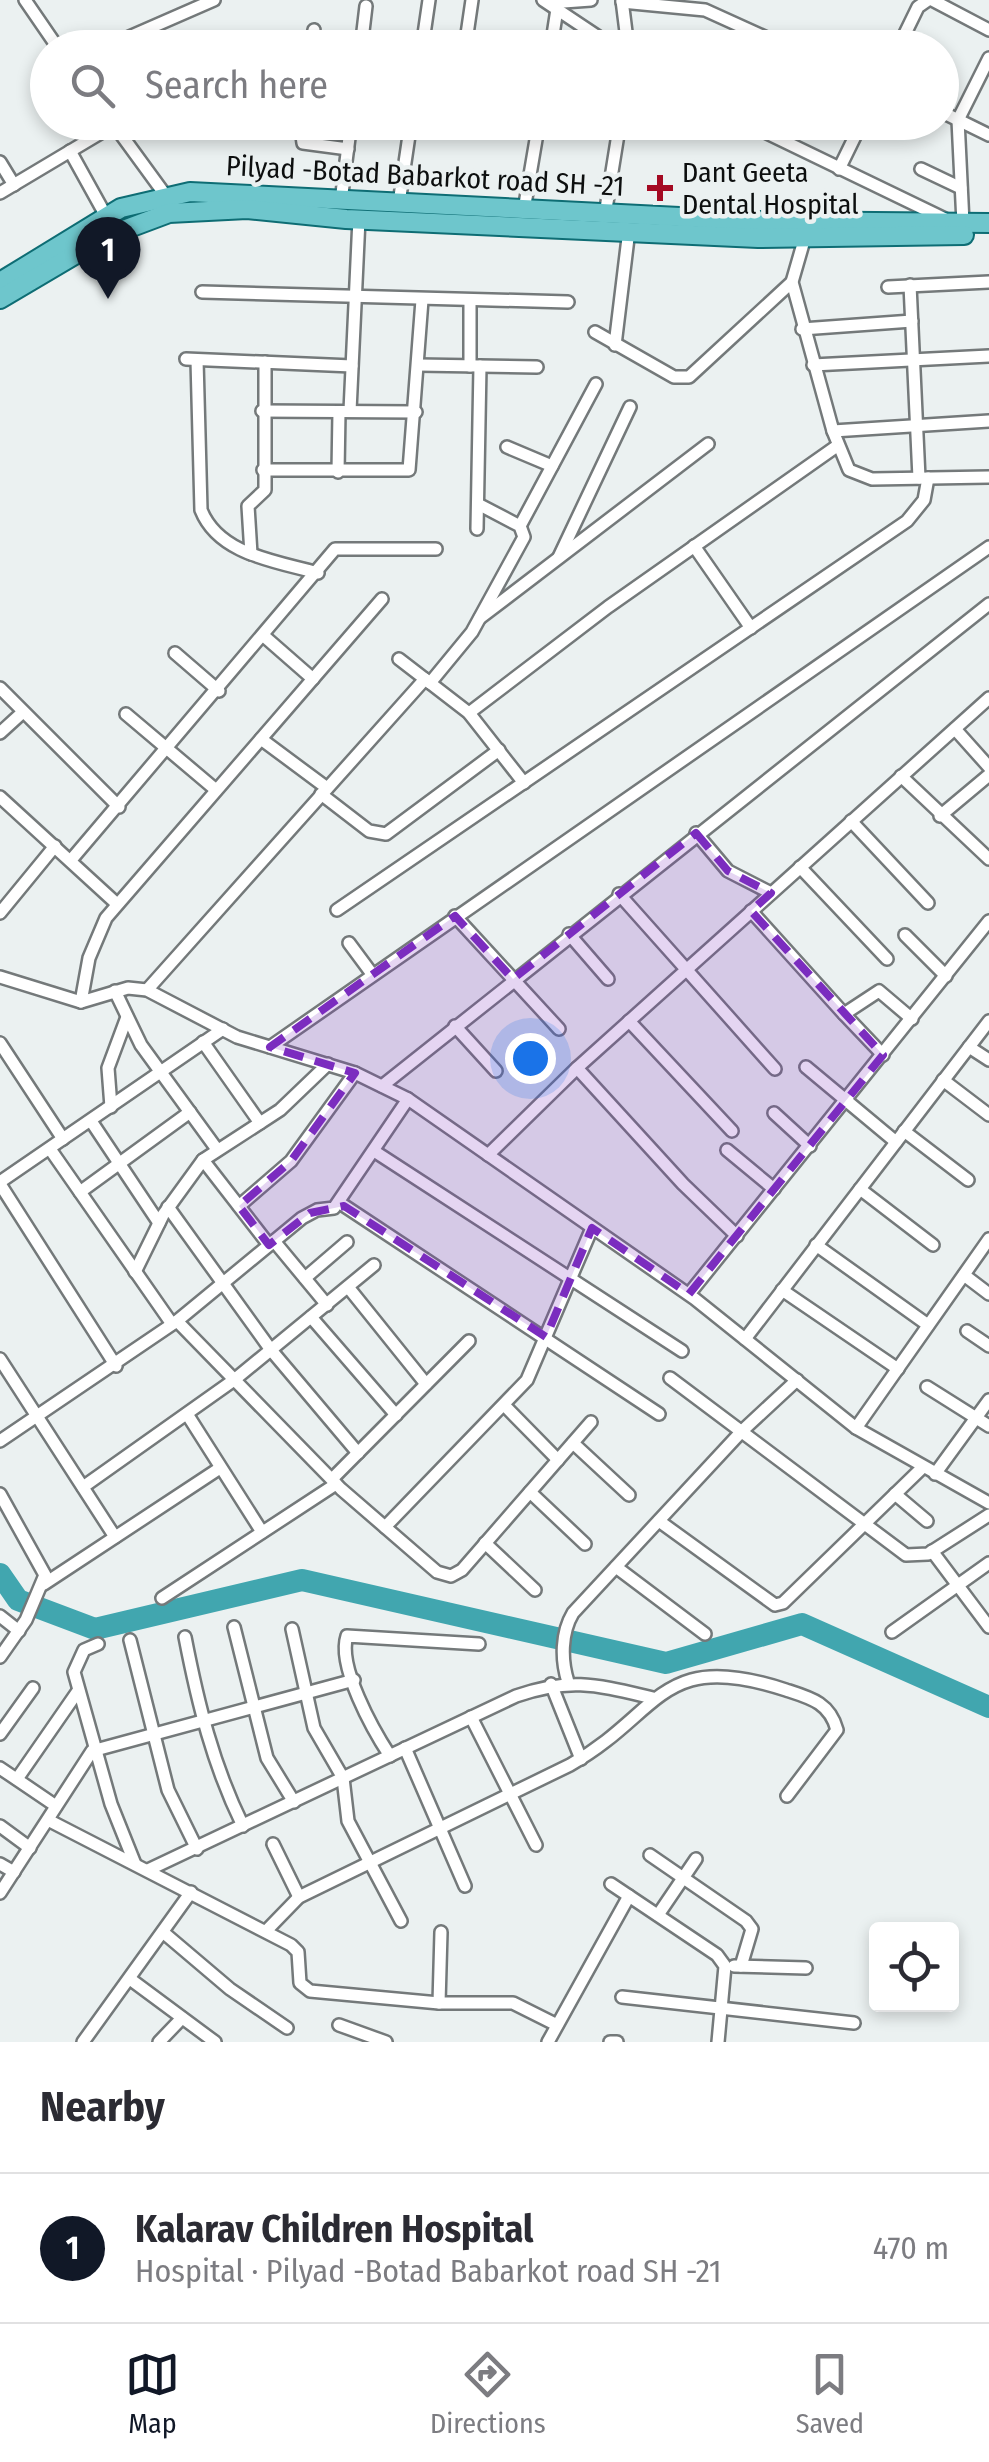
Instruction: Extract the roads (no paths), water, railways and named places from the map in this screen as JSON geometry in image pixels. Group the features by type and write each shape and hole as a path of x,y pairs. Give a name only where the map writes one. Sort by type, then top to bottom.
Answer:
{"main road":[{"name":"Pilyad -Botad Babarkot road SH -21","path":"0,282 106,216 166,196 232,192 341,202 989,235"},
{"name":"Pilyad -Botad Babarkot road SH -21","path":"0,299 105,237 169,213 247,209 359,219 806,237 989,223"}],"street":[{"path":"25,0 46,30"},
{"path":"145,30 214,0"},
{"path":"424,30 428,0"},
{"path":"468,30 472,0"},
{"path":"549,4 591,0"},
{"path":"718,0 718,14"},
{"path":"907,30 918,6 930,0 989,30"},
{"path":"626,30 622,1 691,7 718,14 751,30"},
{"path":"549,4 550,30"},
{"path":"549,4 588,30"},
{"path":"363,30 366,6"},
{"path":"959,118 989,58"},
{"path":"959,120 989,135"},
{"path":"0,194 88,140"},
{"path":"125,140 166,196"},
{"path":"302,140 302,144 348,149"},
{"path":"341,202 349,140"},
{"path":"399,203 408,140"},
{"path":"524,210 536,140"},
{"path":"605,214 617,140"},
{"path":"781,140 958,224 959,140"},
{"path":"839,168 853,140"},
{"path":"70,151 106,216"},
{"path":"0,162 14,185"},
{"path":"921,169 961,188"},
{"path":"338,472 352,366 359,219"},
{"path":"615,345 629,230"},
{"path":"806,237 792,282 802,329 837,446 848,470 862,477 985,477 989,489"},
{"path":"595,332 674,377 688,378 792,282"},
{"path":"888,287 989,282"},
{"path":"336,910 908,521 924,500 916,424 910,285"},
{"path":"202,292 568,302"},
{"path":"263,470 410,470 422,300"},
{"path":"470,301 475,366 477,529"},
{"path":"802,329 912,321"},
{"path":"813,364 989,356"},
{"path":"318,574 252,554 216,534 201,510 192,359 352,366"},
{"path":"252,554 248,506 264,496 262,411 266,362"},
{"path":"418,365 537,368"},
{"path":"520,526 596,384"},
{"path":"558,558 630,407"},
{"path":"262,411 416,412"},
{"path":"833,431 989,422"},
{"path":"480,618 708,444"},
{"path":"469,714 694,546 837,446"},
{"path":"508,447 552,466"},
{"path":"147,990 480,618 520,547 524,532 520,526 478,504"},
{"path":"694,546 751,628"},
{"path":"71,860 341,547 436,549"},
{"path":"270,1047 989,547"},
{"path":"81,1002 96,936 117,904 382,600"},
{"path":"382,1086 568,934 989,604"},
{"path":"265,636 313,679"},
{"path":"174,653 219,690"},
{"path":"398,658 469,714 524,783"},
{"path":"0,688 118,807"},
{"path":"488,1155 577,1068 989,698"},
{"path":"0,733 23,712"},
{"path":"126,714 216,790"},
{"path":"954,728 989,767"},
{"path":"261,738 369,831 386,834 499,750"},
{"path":"940,816 989,775"},
{"path":"901,776 989,859"},
{"path":"0,798 117,904"},
{"path":"852,821 928,903"},
{"path":"696,833 728,872 771,893"},
{"path":"0,914 54,846"},
{"path":"800,867 887,959"},
{"path":"619,894 775,1069"},
{"path":"751,912 883,1055"},
{"path":"455,916 559,1029"},
{"path":"688,1294 989,922"},
{"path":"568,934 608,979"},
{"path":"906,935 946,976"},
{"path":"349,943 372,974"},
{"path":"1,979 81,1002 115,991 147,990 223,1029 356,1073 382,1086 408,1100 688,1294 856,1428 989,1503"},
{"path":"115,991 160,1070 216,1148"},
{"path":"844,1014 873,993 884,992 912,1019"},
{"path":"112,1107 108,1068 127,1016"},
{"path":"745,1338 989,1020"},
{"path":"629,1021 732,1131"},
{"path":"455,1026 496,1072"},
{"path":"116,1366 0,1183 223,1029"},
{"path":"0,1042 63,1140"},
{"path":"202,1042 260,1123"},
{"path":"969,1046 989,1060"},
{"path":"135,1272 168,1207 203,1160 280,1110 328,1064"},
{"path":"806,1067 846,1102 968,1180"},
{"path":"577,1068 682,1184 736,1236"},
{"path":"239,1206 290,1162 356,1073"},
{"path":"943,1080 989,1115"},
{"path":"0,1441 175,1323 310,1213 340,1203 408,1100"},
{"path":"80,1192 190,1112"},
{"path":"774,1114 810,1146"},
{"path":"91,1120 159,1223"},
{"path":"50,1148 175,1323 334,1481 437,1572 451,1576 592,1422"},
{"path":"727,1150 774,1190"},
{"path":"374,1151 682,1352"},
{"path":"203,1160 327,1304"},
{"path":"860,1188 934,1245"},
{"path":"340,1203 659,1414"},
{"path":"168,1207 271,1350 358,1453"},
{"path":"384,1526 528,1380 592,1228"},
{"path":"856,1428 989,1239"},
{"path":"304,1278 347,1242"},
{"path":"816,1245 928,1325"},
{"path":"83,1487 234,1380 374,1265"},
{"path":"964,1275 989,1294"},
{"path":"348,1287 426,1384"},
{"path":"782,1290 898,1369"},
{"path":"311,1318 396,1414"},
{"path":"967,1331 989,1346"},
{"path":"162,1598 334,1481 469,1341"},
{"path":"0,1359 116,1537"},
{"path":"670,1378 906,1554 932,1551 989,1515"},
{"path":"568,1682 562,1660 566,1628 574,1613 742,1431 797,1380"},
{"path":"927,1387 989,1426"},
{"path":"659,1521 776,1605 783,1604 895,1494 929,1470 989,1400"},
{"path":"504,1405 558,1460"},
{"path":"187,1414 262,1532"},
{"path":"573,1443 629,1495"},
{"path":"41,1590 220,1468"},
{"path":"530,1492 586,1544"},
{"path":"0,1494 42,1565 41,1590 0,1657"},
{"path":"895,1494 927,1520"},
{"path":"485,1543 535,1590"},
{"path":"932,1551 989,1627"},
{"path":"892,1632 989,1563"},
{"path":"616,1567 705,1634"},
{"path":"0,1616 22,1625"},
{"path":"234,1627 268,1758 294,1802"},
{"path":"292,1629 314,1728 343,1778 346,1814 401,1920"},
{"path":"390,1756 364,1714 344,1642 347,1636 479,1644"},
{"path":"185,1638 202,1720 224,1787 243,1826"},
{"path":"130,1640 151,1733 173,1802 197,1849"},
{"path":"98,1644 84,1650 74,1672 118,1824 135,1864"},
{"path":"268,1930 298,1897 581,1760 653,1698 696,1678 741,1675 814,1699 827,1708 837,1730 787,1796"},
{"path":"0,1893 82,1762 96,1749 354,1680"},
{"path":"148,1870 550,1684 568,1682 653,1698"},
{"path":"550,1684 581,1760"},
{"path":"0,1734 33,1688"},
{"path":"17,1780 78,1691"},
{"path":"471,1718 536,1844"},
{"path":"406,1748 465,1886"},
{"path":"0,1768 56,1806"},
{"path":"48,1820 268,1930 298,1952 300,1983 310,1991 439,2003 513,2003 557,2025"},
{"path":"0,1826 30,1848"},
{"path":"274,1844 298,1897"},
{"path":"650,1854 752,1929 741,1966"},
{"path":"658,1915 696,1859"},
{"path":"0,1864 14,1872"},
{"path":"612,1884 718,1955 725,1966 718,2042"},
{"path":"84,2042 191,1892"},
{"path":"548,2042 629,1896"},
{"path":"164,1932 230,1989 287,2028"},
{"path":"439,2003 440,1932"},
{"path":"725,1966 806,1968"},
{"path":"130,1978 214,2042"},
{"path":"622,1997 854,2022"},
{"path":"159,2042 182,2018"},
{"path":"339,2024 386,2042"},
{"path":"610,2042 617,2042"}],"waterway":[{"path":"0,1574 18,1600 95,1629 302,1580 666,1663 802,1624 989,1707"}],"place":[{"name":"Dant Geeta Dental Hospital","path":"660,188"},
{"name":"Kalarav Children Hospital","path":"108,299"}]}
